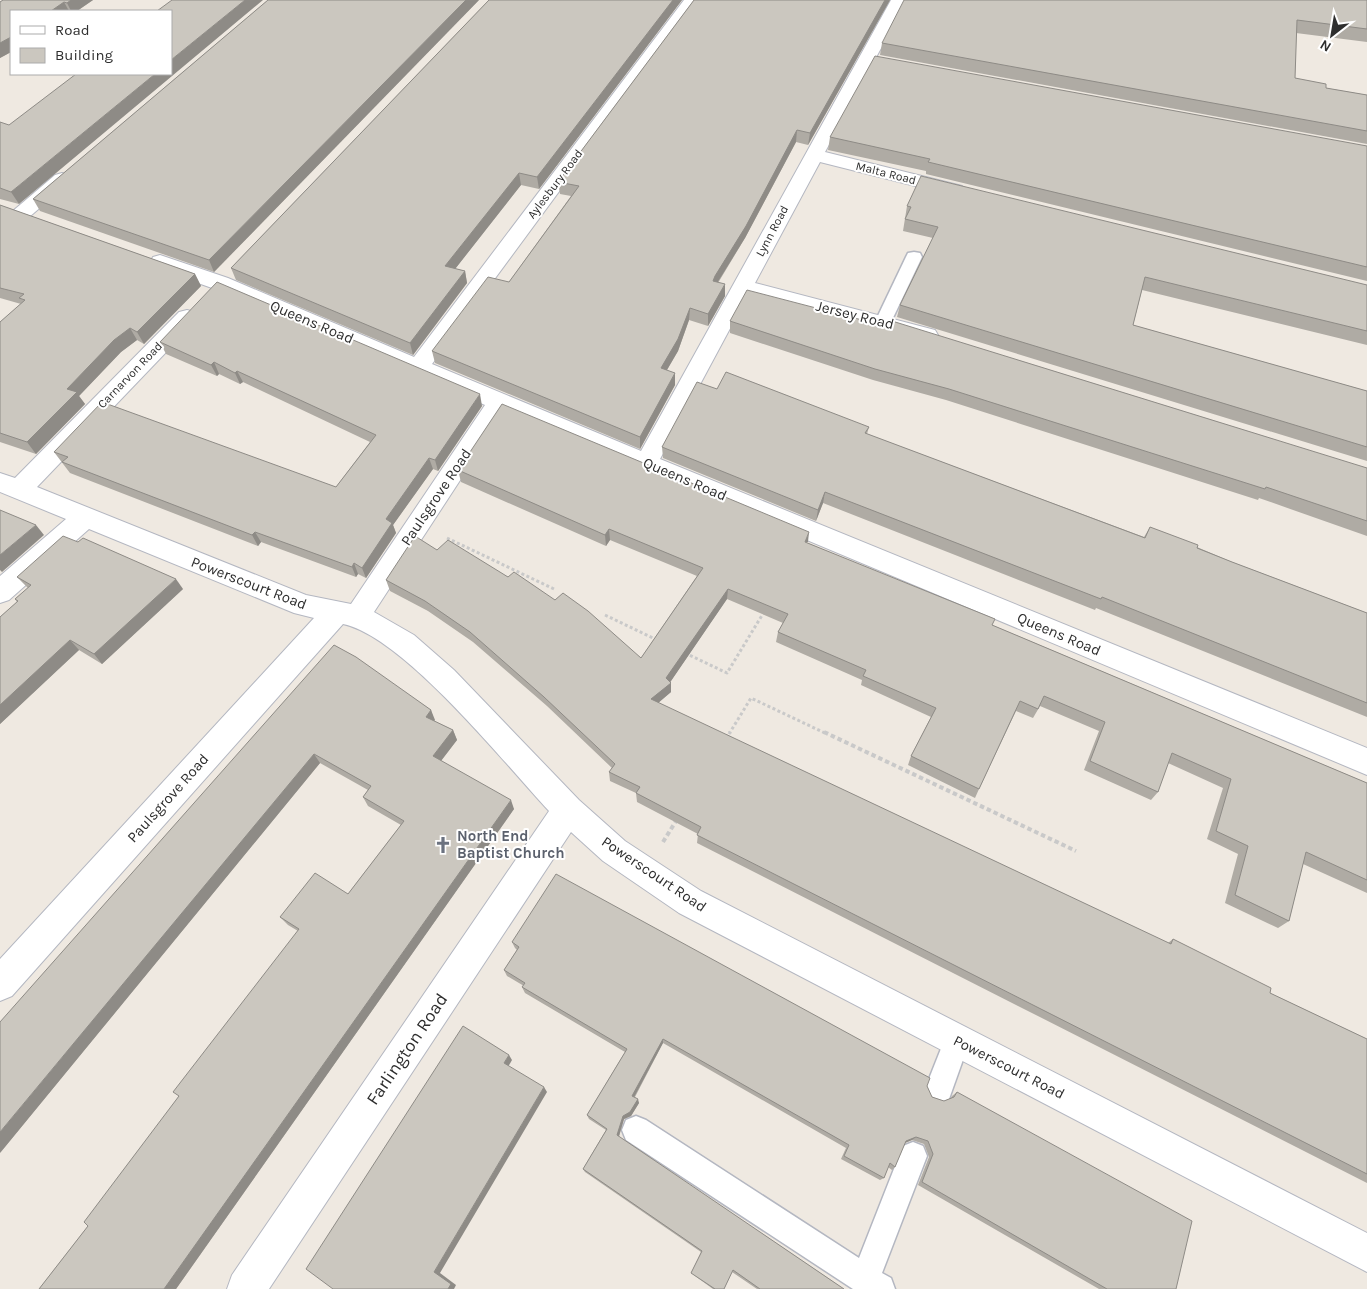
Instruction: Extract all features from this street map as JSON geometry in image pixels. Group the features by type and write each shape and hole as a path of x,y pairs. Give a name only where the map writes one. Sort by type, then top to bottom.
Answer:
{"street":[{"name":"Aylesbury Road","path":"418,368 692,0"},
{"name":"Lynn Road","path":"646,463 813,156 878,62 899,0"},
{"name":"Malta Road","path":"813,156 978,196"},
{"path":"0,206 30,217 74,170"},
{"name":"Queens Road","path":"138,254 215,288 418,368 1367,762"},
{"name":"Jersey Road","path":"742,287 882,322 944,340"},
{"name":"Carnarvon Road","path":"10,486 215,288"},
{"name":"Paulsgrove Road","path":"0,984 347,614 418,524 499,402"},
{"name":"Powerscourt Road","path":"10,486 303,605 347,614 404,643 444,678 568,810 614,851 690,902 1367,1253"},
{"path":"0,592 86,517"},
{"name":"Farlington Road","path":"252,1287 568,810"}],"lane":[{"path":"882,322 914,257"},
{"path":"939,1088 957,1040"},
{"path":"636,1130 872,1284 913,1156"}],"path":[{"path":"418,524 554,589"},
{"path":"684,653 727,673 768,606"},
{"path":"605,615 666,644"},
{"path":"723,744 751,698 1076,851"}],"building":[{"path":"3,0 71,0 67,3 64,2 52,10 10,10 10,38 0,43 0,2"},
{"path":"172,0 245,0 172,59 172,10 158,10"},
{"path":"268,0 466,0 209,260 33,199"},
{"path":"489,0 673,0 537,177 519,173 445,266 465,271 410,343 231,268"},
{"path":"694,0 885,0 810,133 797,130 746,226 715,276 713,281 725,284 708,314 690,308 678,339 661,368 675,373 640,437 432,351 488,277 509,282 579,186 558,182"},
{"path":"904,0 1367,0 1367,29 1297,20 1295,78 1326,84 1326,88 1367,95 1367,131 882,43"},
{"path":"875,56 1367,146 1367,267 928,162 930,159 830,137"},
{"path":"75,75 154,75 11,192 0,188 0,122 9,125"},
{"path":"921,176 1367,285 1367,331 1145,277 1133,325 1367,391 1367,447 900,305 938,227 905,219 911,207 907,206"},
{"path":"0,205 195,274 137,332 130,328 114,340 67,389 77,392 27,442 0,433 0,322 25,300 19,298 24,294 0,288"},
{"path":"217,282 480,394 435,460 429,458 386,519 392,523 362,568 354,563 352,567 255,532 252,535 62,462 68,457 54,452 102,402 336,487 376,435 237,371 235,373 214,362 211,365 160,342"},
{"path":"747,290 889,327 892,321 1367,468 1367,521 1266,487 1265,489 949,389 875,369 730,321"},
{"path":"726,372 869,427 865,433 1145,538 1150,527 1198,545 1197,548 1232,562 1367,613 1367,703 1102,597 1101,599 825,492 818,510 662,447 697,382 717,389"},
{"path":"502,404 809,532 805,542 995,619 992,625 1367,783 1367,880 1306,852 1289,921 1235,895 1248,846 1216,831 1231,779 1172,753 1158,792 1090,761 1105,722 1044,696 1038,709 1020,701 979,789 911,756 936,708 863,676 866,670 778,632 788,614 728,589 666,678 671,683 651,699 1171,944 1173,939 1271,988 1270,993 1367,1039 1367,1174 697,835 701,827 636,793 640,787 609,772 615,764 544,697 470,632 425,601 386,580 415,536 437,550 448,540 508,577 514,572 555,600 563,593 588,611 641,658 703,568 609,529 605,535 458,470"},
{"path":"0,510 36,525 0,555"},
{"path":"63,536 78,542 83,538 176,579 94,654 70,640 0,705 0,617 18,601 15,599 31,585 17,577"},
{"path":"334,645 356,657 431,710 426,717 453,730 433,756 511,800 164,1289 39,1289 88,1226 84,1222 179,1096 173,1092 299,929 280,917 315,873 348,894 404,821 363,797 371,786 314,754 0,1132 0,1022"},
{"path":"556,874 930,1078 927,1086 932,1097 944,1101 954,1097 957,1092 1192,1221 1176,1289 1107,1289 922,1182 933,1154 928,1141 916,1137 906,1141 895,1167 890,1163 884,1178 844,1156 849,1145 663,1039 632,1096 638,1099 630,1112 623,1116 617,1135 844,1289 760,1289 733,1270 724,1289 715,1289 691,1273 702,1251 583,1169 607,1129 587,1115 627,1049 522,987 525,983 504,970 519,947 512,942"},
{"path":"463,1026 509,1055 504,1063 544,1087 434,1272 451,1284 448,1289 333,1289 306,1269"}],"place":[{"name":"North End Baptist Church","path":"443,845"}]}
